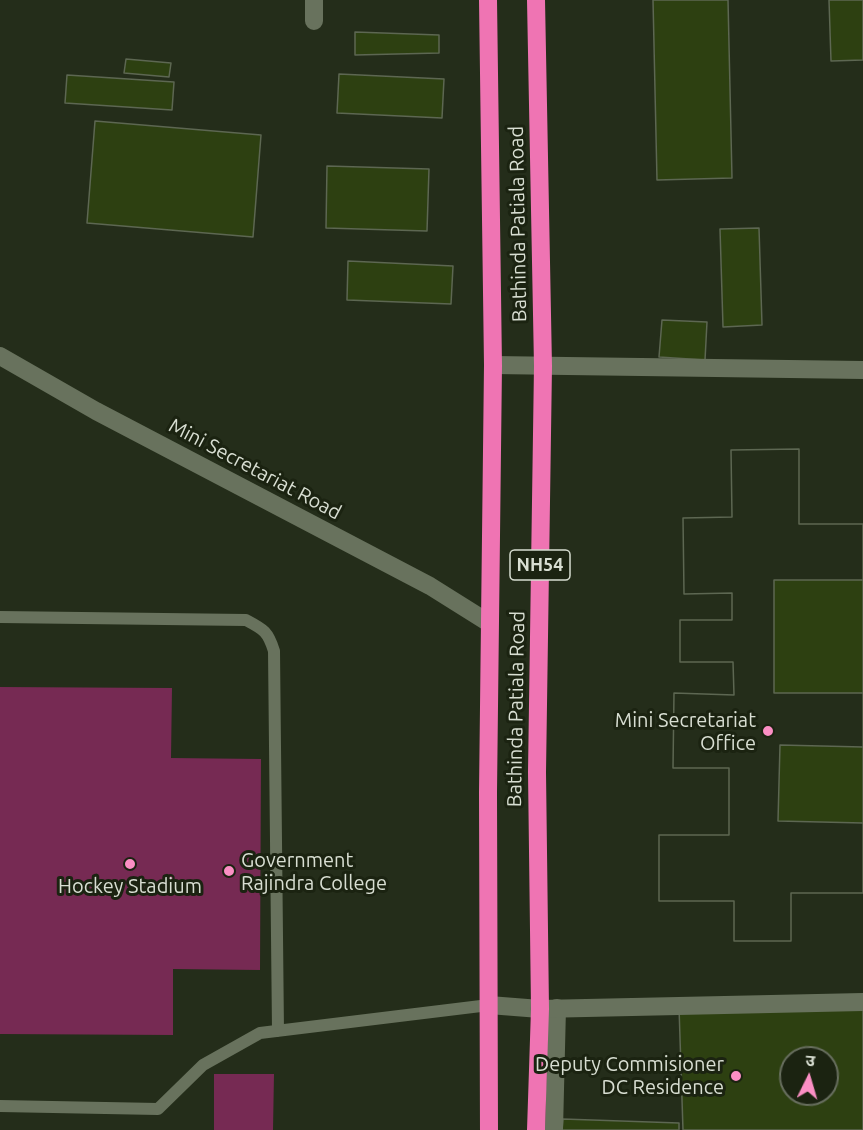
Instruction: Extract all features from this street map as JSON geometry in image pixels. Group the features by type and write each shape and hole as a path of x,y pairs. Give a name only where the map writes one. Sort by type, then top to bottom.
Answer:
{"highway":[{"name":"NH54","path":"488,0 493,365 488,792 489,1130"},
{"name":"Bathinda Patiala Road","path":"536,0 543,366 537,772 548,1009 536,1130"}],"street":[{"path":"314,0 314,21"},
{"name":"Mini Secretariat Road","path":"0,356 96,411 430,586 489,623"},
{"path":"493,365 863,370"},
{"path":"489,1005 548,1009 863,1002"},
{"path":"548,1009 554,1130"}],"lane":[{"path":"0,617 246,620 269,635 274,651 278,1031"},
{"path":"0,1106 159,1109 203,1065 260,1033 489,1005"}],"shaded area":[{"name":"Hockey Stadium","path":"0,687 172,688 171,758 261,759 260,970 173,969 173,1035 0,1034"},
{"path":"214,1074 274,1074 273,1130 214,1130"}],"building":[{"path":"653,0 728,0 732,178 657,180"},
{"path":"829,0 863,0 863,60 831,61"},
{"path":"355,32 439,35 439,53 355,55"},
{"path":"126,59 171,63 169,77 124,73"},
{"path":"339,74 444,79 442,118 337,113"},
{"path":"67,75 174,82 172,110 65,103"},
{"path":"95,121 261,135 253,237 87,223"},
{"path":"327,166 429,169 427,231 326,228"},
{"path":"759,228 762,325 723,327 720,229"},
{"path":"348,261 453,266 451,304 347,300"},
{"path":"662,320 707,322 705,360 659,357"},
{"name":"Mini Secretariat Office","path":"799,449 799,524 863,524 863,580 774,580 774,693 863,693 863,747 780,745 778,821 863,823 863,893 791,893 791,941 734,941 734,901 659,901 659,835 729,835 729,768 673,768 674,693 734,695 733,662 680,662 680,620 732,620 732,593 684,594 683,518 732,517 731,450"},
{"name":"Mini Secretariat Office","path":"799,449 799,524 863,524 863,893 791,893 791,941 734,941 734,901 659,901 659,835 729,835 729,768 673,768 674,693 734,695 733,662 680,662 680,620 732,620 732,593 684,594 683,518 732,517 731,450"},
{"name":"Deputy Commisioner DC Residence","path":"863,1002 863,1130 683,1130 679,1007"},
{"path":"563,1119 679,1123 679,1130 562,1130"}],"place":[{"name":"Mini Secretariat Office","path":"768,731"},
{"name":"Hockey Stadium","path":"130,864"},
{"name":"Government Rajindra College","path":"229,871"},
{"name":"Deputy Commisioner DC Residence","path":"736,1076"}]}
